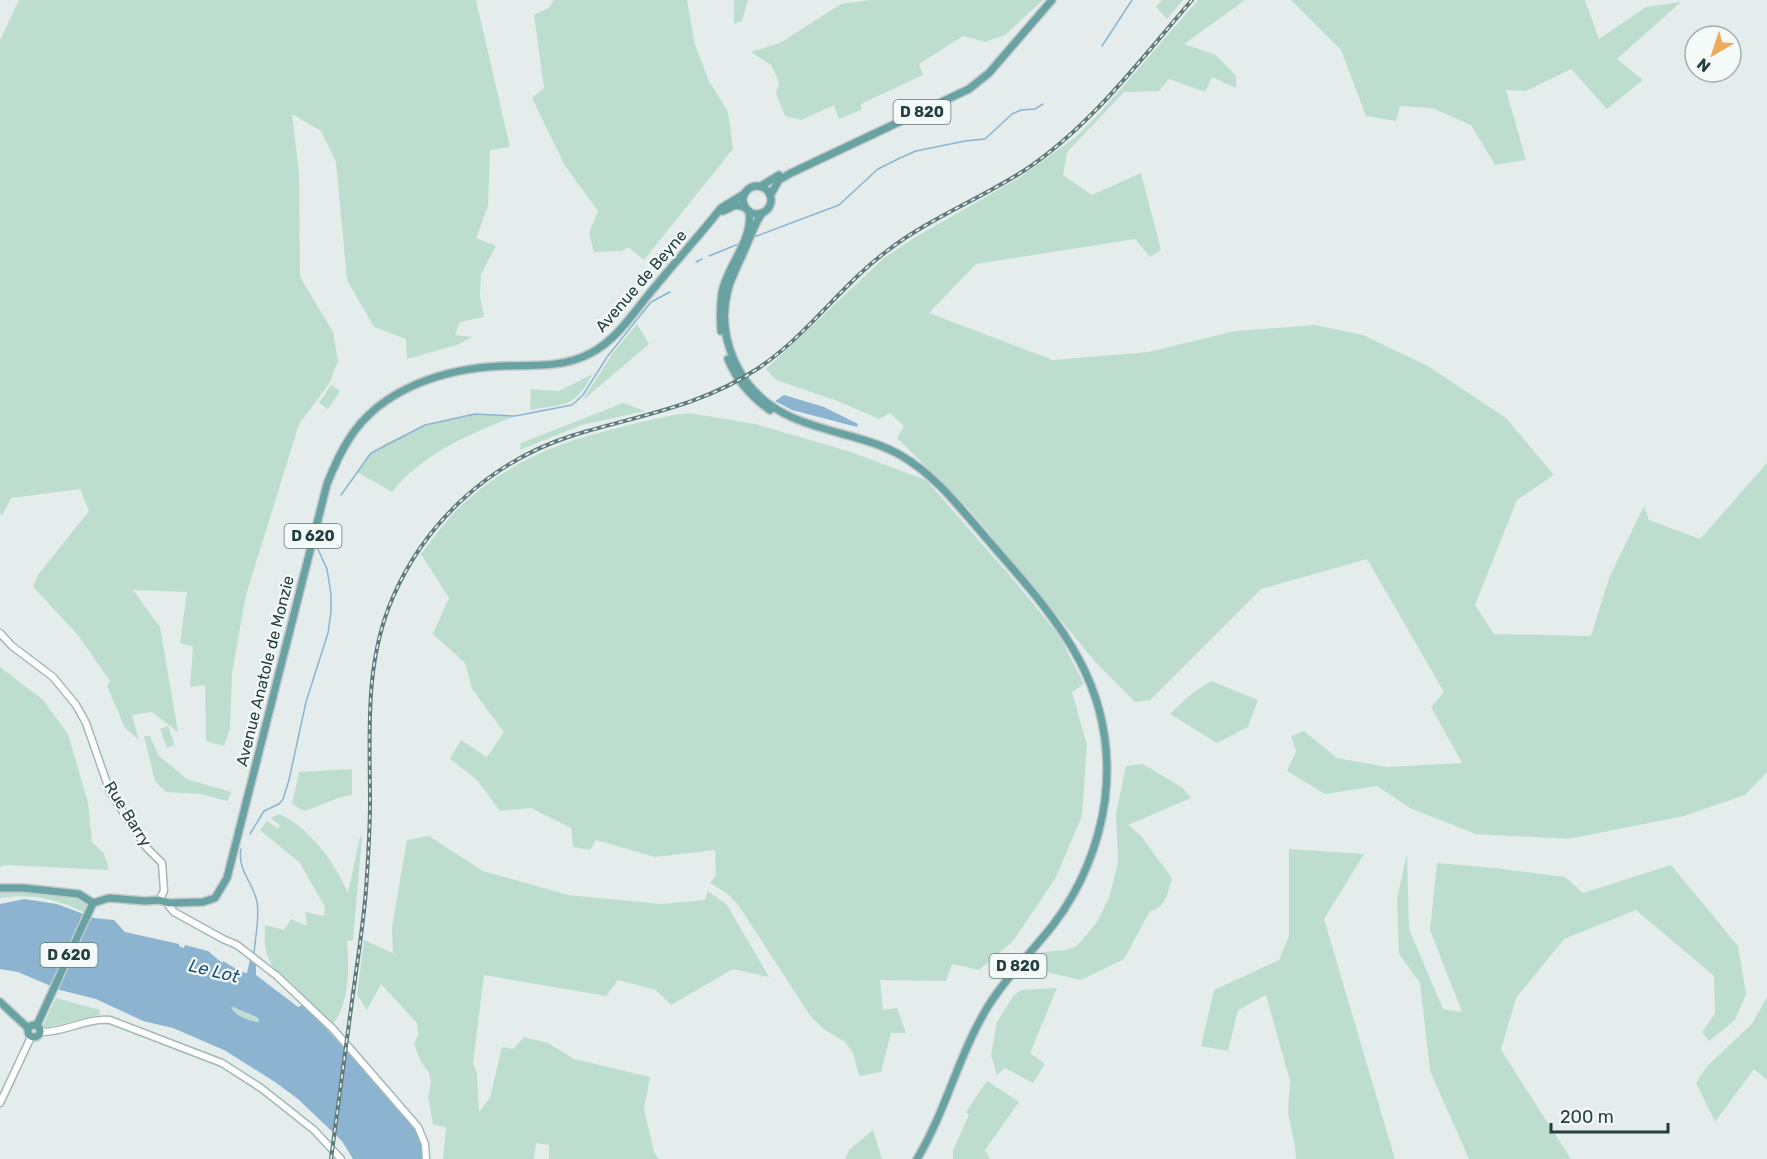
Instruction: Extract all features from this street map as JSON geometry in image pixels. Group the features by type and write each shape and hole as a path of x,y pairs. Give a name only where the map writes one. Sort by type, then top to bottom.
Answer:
{"main road":[{"name":"D 820","path":"761,186 799,165 967,87 988,69 1050,0"},
{"name":"D 820","path":"771,194 779,180 791,173 969,89 989,73 1050,0"},
{"path":"761,186 771,194 771,206 762,213 753,213 747,209 744,194 750,187 761,186"},
{"name":"Avenue de Beyne","path":"477,367 548,366 591,353 618,332 721,208 744,194"},
{"name":"Avenue de Beyne","path":"714,217 736,205 747,209"},
{"name":"D 820","path":"747,209 750,231"},
{"name":"D 820","path":"762,213 750,231 728,288 726,334 730,351 742,375 762,399 786,415 863,440 902,456 940,486 1052,616 1068,638 1089,680 1100,714 1106,772 1103,807 1093,849 1083,874 1055,922 986,1009 965,1051 936,1123 917,1159"},
{"name":"Avenue Anatole de Monzie","path":"159,900 169,903 194,903 211,900 220,893 227,878 327,484 348,439 368,416 406,389 430,378 477,367"},
{"path":"0,888 79,894 93,903"},
{"name":"D 620","path":"39,1029 50,996 93,903 109,898 159,900"},
{"path":"0,1002 28,1028 28,1034 31,1037 37,1037 39,1029 31,1025 28,1028"}],"street":[{"name":"Rue Barry","path":"0,633 12,646 53,677 69,694 81,713 115,799 146,847 159,859 163,868 164,891 159,900"},
{"path":"169,903 174,912 237,945 254,957 333,1029 421,1133 425,1144 426,1159"},
{"path":"39,1029 53,1032 101,1019 143,1032 222,1063 261,1088 307,1124 340,1159"},
{"path":"0,1103 31,1037"}],"green space":[{"path":"19,0 476,0 510,147 490,150 488,206 476,238 496,246 481,274 480,296 484,317 460,322 455,335 473,337 457,345 407,359 406,339 374,327 347,280 336,162 321,131 292,114 299,172 300,277 333,332 338,361 329,384 299,424 246,595 232,673 230,728 224,746 206,741 205,685 190,687 193,647 180,643 187,592 133,590 160,627 178,732 152,712 132,715 139,740 125,728 107,686 110,681 78,635 33,587 38,575 89,511 80,489 11,498 2,516 0,513 0,40"},
{"path":"554,0 687,0 695,45 709,81 728,112 733,149 644,260 628,247 622,251 594,252 589,233 598,211 565,166 532,98 544,88 534,15 548,8"},
{"path":"734,0 748,0 742,21 734,24"},
{"path":"870,0 1043,0 1005,35 985,42 963,36 919,64 923,75 861,104 861,110 839,119 834,105 801,120 785,116 776,93 779,82 771,65 751,52 780,43 841,4"},
{"path":"1162,0 1183,0 1167,19 1156,7"},
{"path":"1198,0 1245,0 1184,44 1216,55 1236,76 1236,88 1212,77 1205,92 1169,79 1159,91 1124,92 1067,152 1063,175 1092,195 1141,173 1161,250 1150,257 1135,239 976,264 929,313 1053,360 1149,352 1235,331 1315,325 1363,335 1428,366 1506,418 1554,475 1517,500 1475,605 1494,634 1591,636 1609,578 1644,506 1649,520 1700,539 1767,463 1767,772 1745,795 1684,816 1568,839 1476,834 1410,808 1377,786 1325,794 1287,771 1296,751 1291,736 1304,731 1337,758 1387,767 1462,763 1431,707 1444,692 1367,559 1261,589 1150,700 1135,702 1097,664 969,509 897,438 904,426 890,413 879,419 840,402 776,380 766,369 883,259 914,238 1019,178 1077,136 1100,113"},
{"path":"1291,0 1585,0 1599,39 1646,7 1681,2 1617,59 1643,80 1607,109 1571,69 1526,91 1506,90 1526,160 1495,165 1471,125 1432,108 1400,106 1396,121 1366,116 1341,50"},
{"path":"637,324 649,344 582,401 613,353"},
{"path":"593,374 574,399 561,405 530,410 531,389 559,391"},
{"path":"331,385 340,391 328,409 319,403"},
{"path":"623,403 645,411 582,425 520,450 521,443"},
{"path":"689,413 755,424 848,451 926,480 1018,585 1060,637 1084,684 1072,692 1087,745 1082,816 1055,879 1013,941 979,970 952,964 946,981 880,980 883,1010 897,1008 906,1033 891,1033 881,1072 859,1076 853,1053 845,1042 825,1030 811,1017 739,906 728,894 710,883 716,875 715,850 655,857 596,840 590,850 573,847 571,828 531,808 500,811 477,780 450,759 461,740 487,757 504,732 472,689 465,663 433,634 449,598 421,554 456,510 498,476 536,455 598,433"},
{"path":"475,414 515,416 448,446 418,466 392,492 357,472 367,456 385,444 425,425"},
{"path":"0,667 43,700 68,734 88,803 92,842 104,853 109,870 5,865 0,867"},
{"path":"1211,681 1258,700 1248,727 1217,743 1170,714 1191,694"},
{"path":"168,726 175,745 167,748 160,729"},
{"path":"144,736 150,736 159,756 187,779 231,792 228,801 200,794 166,792 155,781"},
{"path":"1143,764 1183,788 1191,798 1128,825 1141,836 1172,878 1166,899 1160,907 1150,911 1124,959 1081,980 1028,968 1043,952 1066,950 1077,946 1097,922 1109,898 1118,863 1116,813 1126,766"},
{"path":"352,769 352,795 304,811 292,804 299,772"},
{"path":"280,814 302,829 329,858 348,893 360,837 362,837 353,940 347,941 347,984 343,1006 333,1024 327,1022 282,979 269,960 266,950 265,925 284,930 291,919 307,926 305,912 324,916 325,907 300,863 260,830 267,821 278,829 280,825 270,818"},
{"path":"429,836 483,871 568,895 661,904 705,900 708,891 727,905 769,977 733,969 671,1005 656,990 618,980 606,996 484,975 473,1063 477,1073 479,1112 490,1098 502,1047 513,1049 524,1037 548,1043 574,1059 650,1077 644,1109 654,1152 659,1159 549,1159 549,1145 536,1143 534,1159 443,1159 446,1127 433,1125 428,1096 431,1083 429,1073 420,1060 414,1044 418,1035 417,1023 381,984 367,1010 357,995 364,940 393,953 392,927 407,840"},
{"path":"1289,849 1364,854 1324,919 1395,1159 1296,1159 1288,1113 1290,1081 1266,995 1238,1010 1228,1051 1201,1046 1214,990 1279,960 1289,936"},
{"path":"1407,854 1409,929 1443,1009 1462,1012 1430,930 1437,863 1565,877 1583,893 1671,865 1738,946 1746,994 1735,1020 1709,1041 1702,1032 1715,1014 1714,976 1636,910 1564,939 1516,998 1501,1050 1571,1159 1469,1159 1430,1071 1420,983 1399,954 1397,899"},
{"path":"20,890 79,897 86,904 85,913 44,898 22,896 0,898 0,892"},
{"path":"1057,988 1030,1053 1045,1064 1033,1083 1005,1068 997,1075 991,1055 997,1022 1014,995 1021,990"},
{"path":"1767,997 1767,1080 1754,1069 1715,1122 1696,1083 1707,1066 1752,1024"},
{"path":"56,998 100,1010 99,1015 44,1028"},
{"path":"233,1007 258,1019 259,1022 239,1016 230,1008"},
{"path":"987,1081 1019,1102 985,1150 990,1159 953,1159 953,1150 969,1115 966,1112"},
{"path":"873,1130 882,1159 845,1159 850,1149"}],"water":[{"path":"784,395 824,407 858,424 857,427 792,410 775,401"},
{"name":"Le Lot","path":"24,899 57,904 94,918 114,920 125,932 179,944 184,948 185,945 208,951 222,963 223,961 241,972 247,973 250,959 256,962 256,975 298,1007 302,1005 307,1008 420,1133 423,1139 424,1159 353,1159 342,1141 298,1099 224,1050 173,1028 143,1021 96,999 60,990 18,972 0,969 0,904","holes":["231,1008 258,1018 259,1022 255,1022"]}],"waterway":[{"path":"1102,46 1132,0"},
{"path":"754,237 839,205 878,169 900,158 916,151 985,139 1012,114 1021,110 1035,109 1043,104"},
{"path":"709,256 741,243"},
{"path":"696,262 702,259"},
{"path":"341,495 371,453 425,425 475,414 515,416 572,405 583,395 607,357 651,302 670,292"},
{"path":"250,834 264,811 279,804 283,799 306,702 328,633 331,594 327,569 316,545 322,521"},
{"path":"241,849 243,870 255,895 258,908 254,954"}],"railway":[{"path":"331,1159 366,890 373,673 377,647 393,597 423,543 464,498 488,478 514,461 571,436 690,402 713,393 757,369 791,342 870,265 903,239 1025,170 1072,133 1114,91 1192,0"}]}
